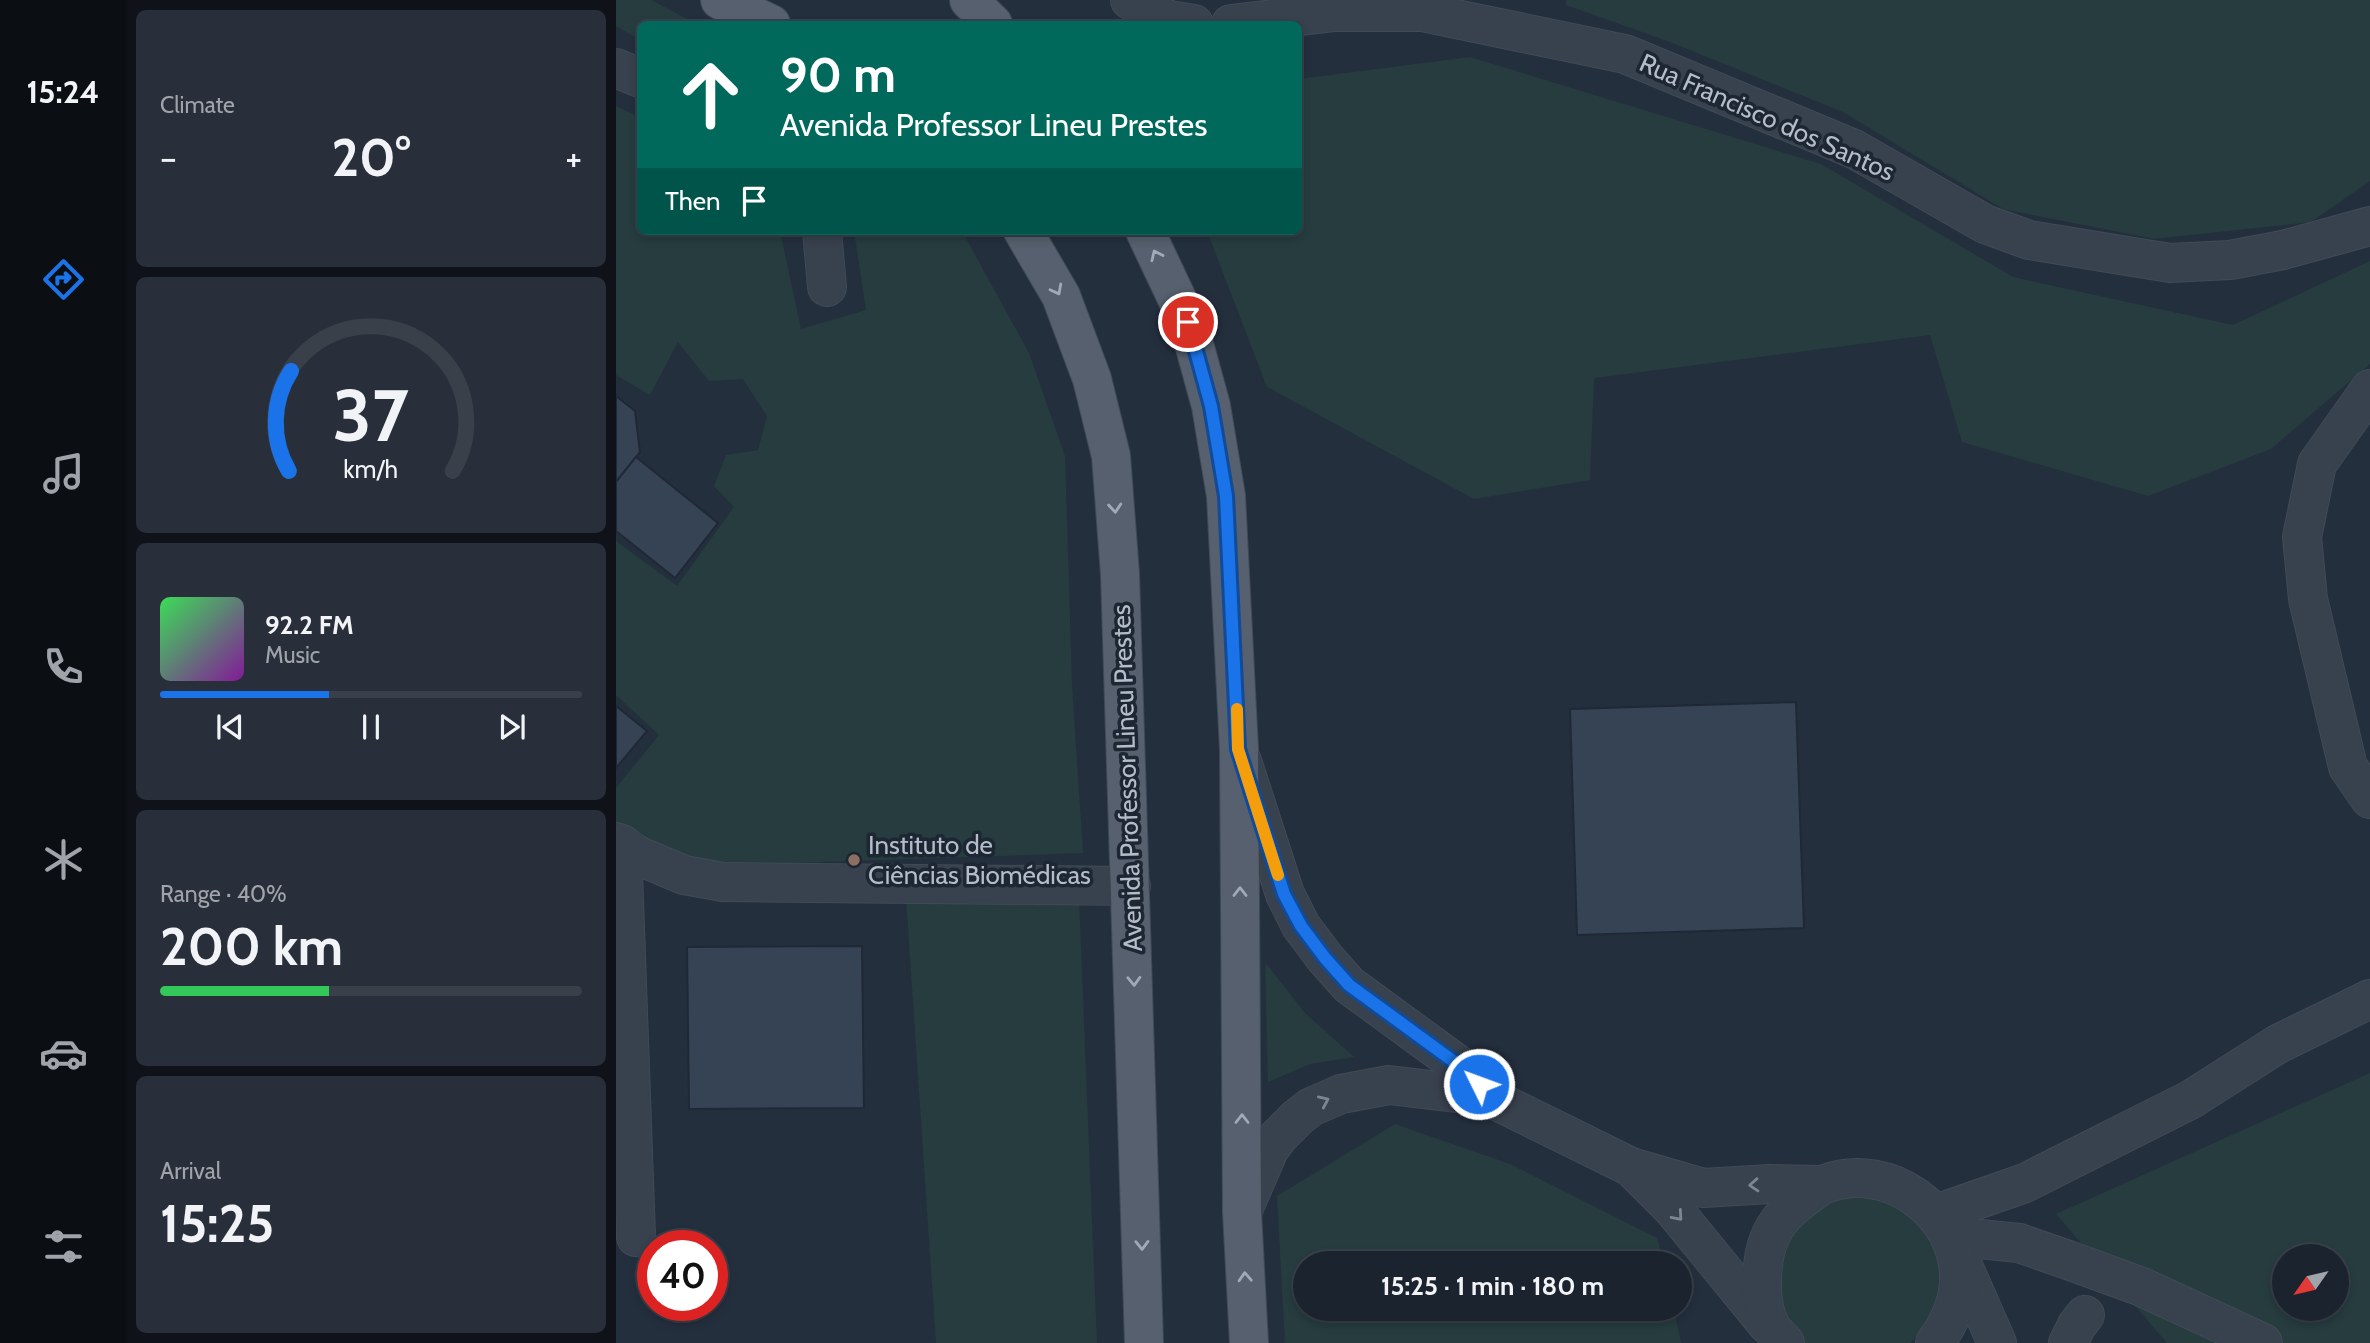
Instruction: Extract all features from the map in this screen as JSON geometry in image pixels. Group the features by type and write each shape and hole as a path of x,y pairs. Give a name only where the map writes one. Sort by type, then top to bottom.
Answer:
{"main road":[{"path":"720,0 766,21"},
{"path":"969,0 990,21"},
{"name":"Avenida Professor Lineu Prestes","path":"1025,235 1061,296 1092,379 1111,456 1120,574 1144,1343"},
{"path":"1147,235 1188,322 1211,406 1226,496 1238,749 1242,1212 1249,1343"}],"street":[{"path":"1130,0 1175,21"},
{"name":"Rua Francisco dos Santos","path":"1257,21 1335,12 1422,12 1625,54 1854,149 1985,224 2029,240 2170,263 2230,260 2283,250 2370,226"},
{"path":"616,68 637,77"},
{"path":"822,235 827,287"},
{"path":"2370,389 2317,464 2302,537 2308,599 2348,767 2370,799"},
{"path":"1238,749 1284,894 1301,926 1349,985 1468,1072 1489,1097"},
{"path":"619,843 639,856 684,875 723,882 1131,886"},
{"path":"619,843 624,1125 636,1237"},
{"path":"1946,1232 2037,1177 2190,1100 2278,1044 2370,999"},
{"path":"1242,1212 1263,1162 1278,1137 1298,1117 1318,1104 1350,1091 1389,1085 1489,1097 1631,1167 1703,1188 1770,1184 1822,1185 1841,1179 1867,1178 1893,1184 1916,1196 1946,1232 1997,1343"},
{"path":"1631,1167 1673,1209 1778,1335"},
{"path":"1778,1335 1760,1288 1765,1248 1784,1213 1822,1185"},
{"path":"1935,1343 1953,1312 1959,1279 1946,1232"},
{"path":"1946,1232 2019,1244 2043,1252 2142,1287 2263,1343"}],"green space":[{"path":"616,0 651,0 691,21 637,21 637,38 616,26"},
{"path":"1566,0 2370,0 2370,181 2311,222 2154,239 2003,209 1843,112 1670,42 1566,5"},
{"path":"1470,57 1821,164 2013,277 2233,325 2370,261 2370,364 2271,449 2148,496 1962,442 1930,335 1594,378 1590,480 1474,499 1267,387 1209,235 1302,235 1302,79"},
{"path":"616,106 637,116 637,235 781,235 801,329 866,310 855,235 964,235 1029,353 1065,456 1072,685 1083,853 702,866 616,825 616,788 659,735 616,695 616,541 677,586 734,507 714,486 726,455 758,450 767,416 743,379 709,381 678,342 650,395 616,375"},
{"path":"906,898 1079,900 1097,1343 936,1343"},
{"path":"1265,962 1305,1013 1354,1057 1310,1064 1268,1082"},
{"path":"2370,1073 2370,1343 2167,1343 2056,1214"},
{"path":"1395,1124 1510,1164 1657,1238 1661,1251 1293,1251 1293,1321 1676,1321 1681,1343 1285,1343 1277,1196"},
{"path":"1875,1192 1929,1230 1942,1262 1940,1296 1927,1327 1910,1343 1802,1343 1783,1323 1771,1257 1809,1203"}],"building":[{"path":"616,396 635,411 640,452 616,482"},
{"path":"636,457 718,523 675,578 616,531 616,482"},
{"path":"1796,702 1804,928 1577,935 1570,709"},
{"path":"616,706 647,731 616,768"},
{"path":"862,946 864,1108 689,1109 687,947"}],"slow traffic":[{"path":"1237,709 1238,749 1278,875"}],"place":[{"name":"Instituto de Ciências Biomédicas","path":"854,860"}],"route":[{"path":"1188,322 1211,406 1226,496 1238,749 1284,894 1301,926 1349,985 1468,1072 1479,1084"}]}
